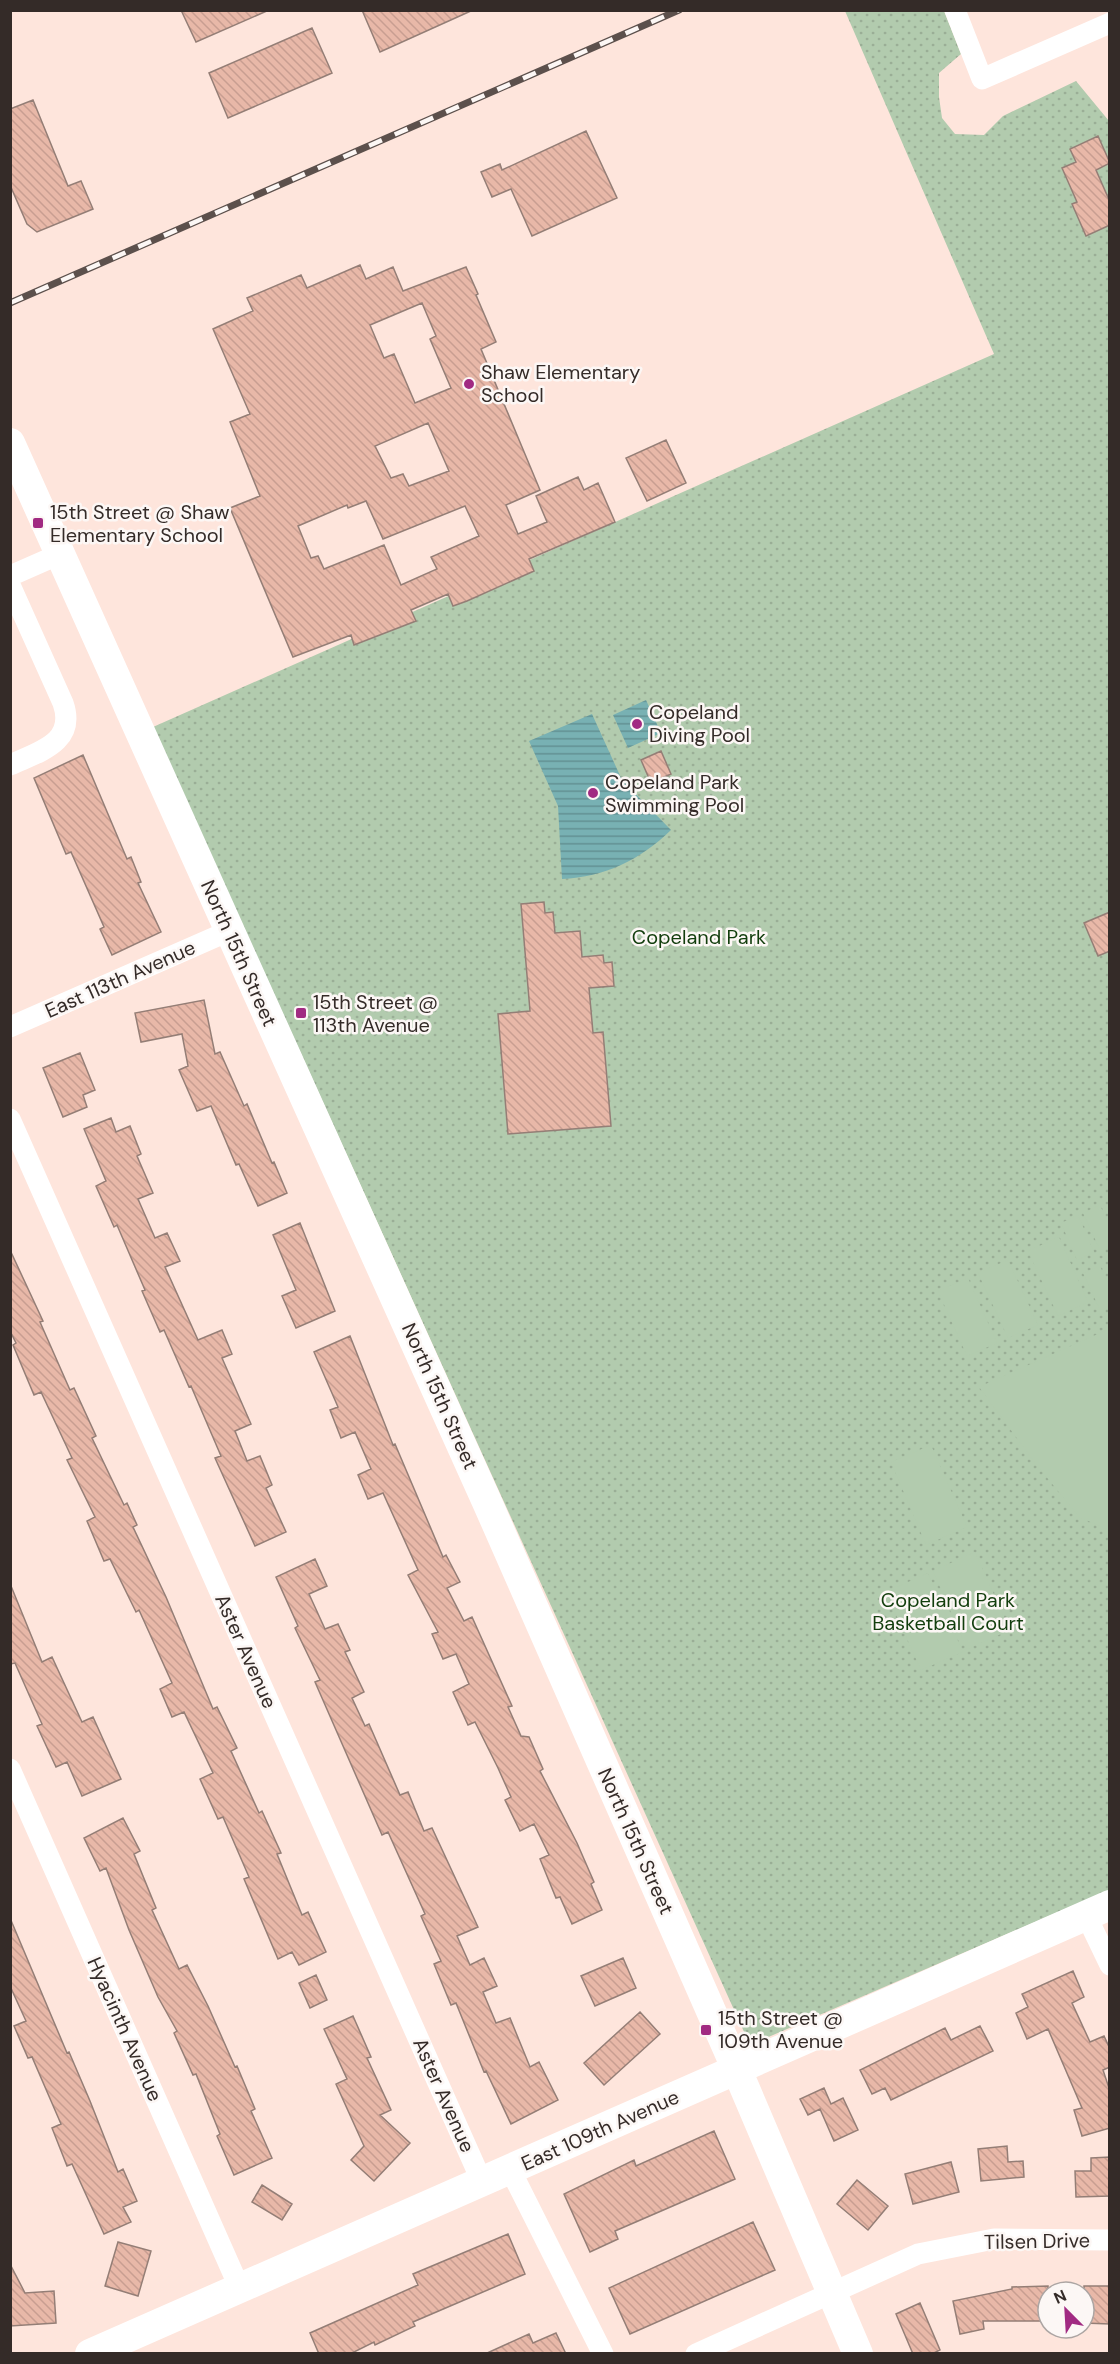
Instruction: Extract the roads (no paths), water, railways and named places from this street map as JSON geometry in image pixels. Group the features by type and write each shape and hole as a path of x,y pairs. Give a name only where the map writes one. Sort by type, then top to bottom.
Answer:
{"street":[{"path":"955,10 982,79 1110,23"},
{"name":"North 15th Street","path":"10,443 468,1459 737,2070 858,2354"},
{"path":"10,576 60,554"},
{"path":"10,585 63,703 66,719 56,743 10,765"},
{"name":"East 113th Avenue","path":"10,1027 229,931"},
{"name":"Aster Avenue","path":"10,1119 482,2182"},
{"name":"Hyacinth Avenue","path":"10,1769 240,2289"},
{"path":"1098,1910 1110,1965"},
{"name":"East 109th Avenue","path":"95,2353 1098,1910"},
{"path":"510,2169 603,2354"},
{"name":"Tilsen Drive","path":"696,2354 918,2254 994,2239 1110,2240"}],"water":[{"name":"Copeland Diving Pool","path":"646,700 661,733 628,748 613,715"},
{"name":"Copeland Park Swimming Pool","path":"592,714 622,780 671,830 647,850 621,865 593,875 562,879 558,806 529,741"}],"railway":[{"path":"10,303 679,10"}],"place":[{"name":"Shaw Elementary School","path":"469,384"},
{"name":"15th Street @ Shaw Elementary School","path":"38,523"},
{"name":"Copeland Diving Pool","path":"637,724"},
{"name":"Copeland Park Swimming Pool","path":"593,793"},
{"name":"15th Street @ 113th Avenue","path":"301,1013"},
{"name":"15th Street @ 109th Avenue","path":"706,2030"}],"park label":[{"name":"Copeland Park","path":"699,937"},
{"name":"Copeland Park Basketball Court","path":"948,1612"}]}
